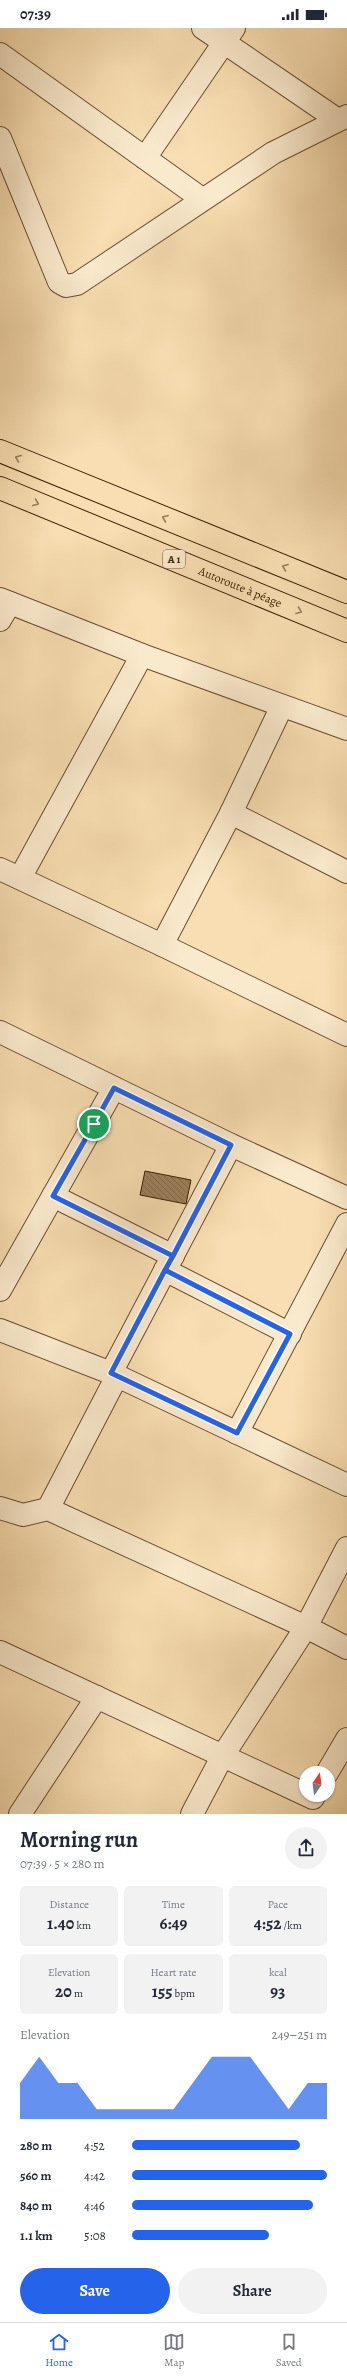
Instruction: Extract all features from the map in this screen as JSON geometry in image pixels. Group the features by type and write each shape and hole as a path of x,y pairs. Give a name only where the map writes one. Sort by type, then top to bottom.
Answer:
{"highway":[{"path":"0,451 347,592"},
{"name":"Autoroute à péage","path":"0,488 347,631"}],"street":[{"path":"0,138 59,282 66,286 77,284 272,153 342,118 229,36 203,28"},
{"path":"145,158 229,36"},
{"path":"0,54 202,199"},
{"path":"3,608 142,654 347,729"},
{"path":"20,878 142,654"},
{"path":"162,944 231,813 282,706"},
{"path":"231,813 347,872"},
{"path":"0,869 162,944 347,1035"},
{"path":"0,1032 231,1145 347,1198"},
{"path":"0,1290 114,1088"},
{"path":"48,1509 169,1263 231,1145"},
{"path":"53,1196 290,1334"},
{"path":"237,1433 347,1224"},
{"path":"0,1330 114,1375 347,1485"},
{"path":"0,1508 23,1515 48,1509 306,1627 347,1648"},
{"path":"192,1814 222,1757 306,1627 347,1548"},
{"path":"0,1652 222,1757 299,1796"},
{"path":"20,1814 97,1697"},
{"path":"331,1766 347,1739"}],"building":[{"path":"145,1171 191,1180 186,1204 140,1195"}],"route":[{"path":"94,1124 53,1196 173,1256 165,1270 111,1373 237,1433 290,1334 165,1270 173,1256 231,1145 114,1088 94,1124"}]}
